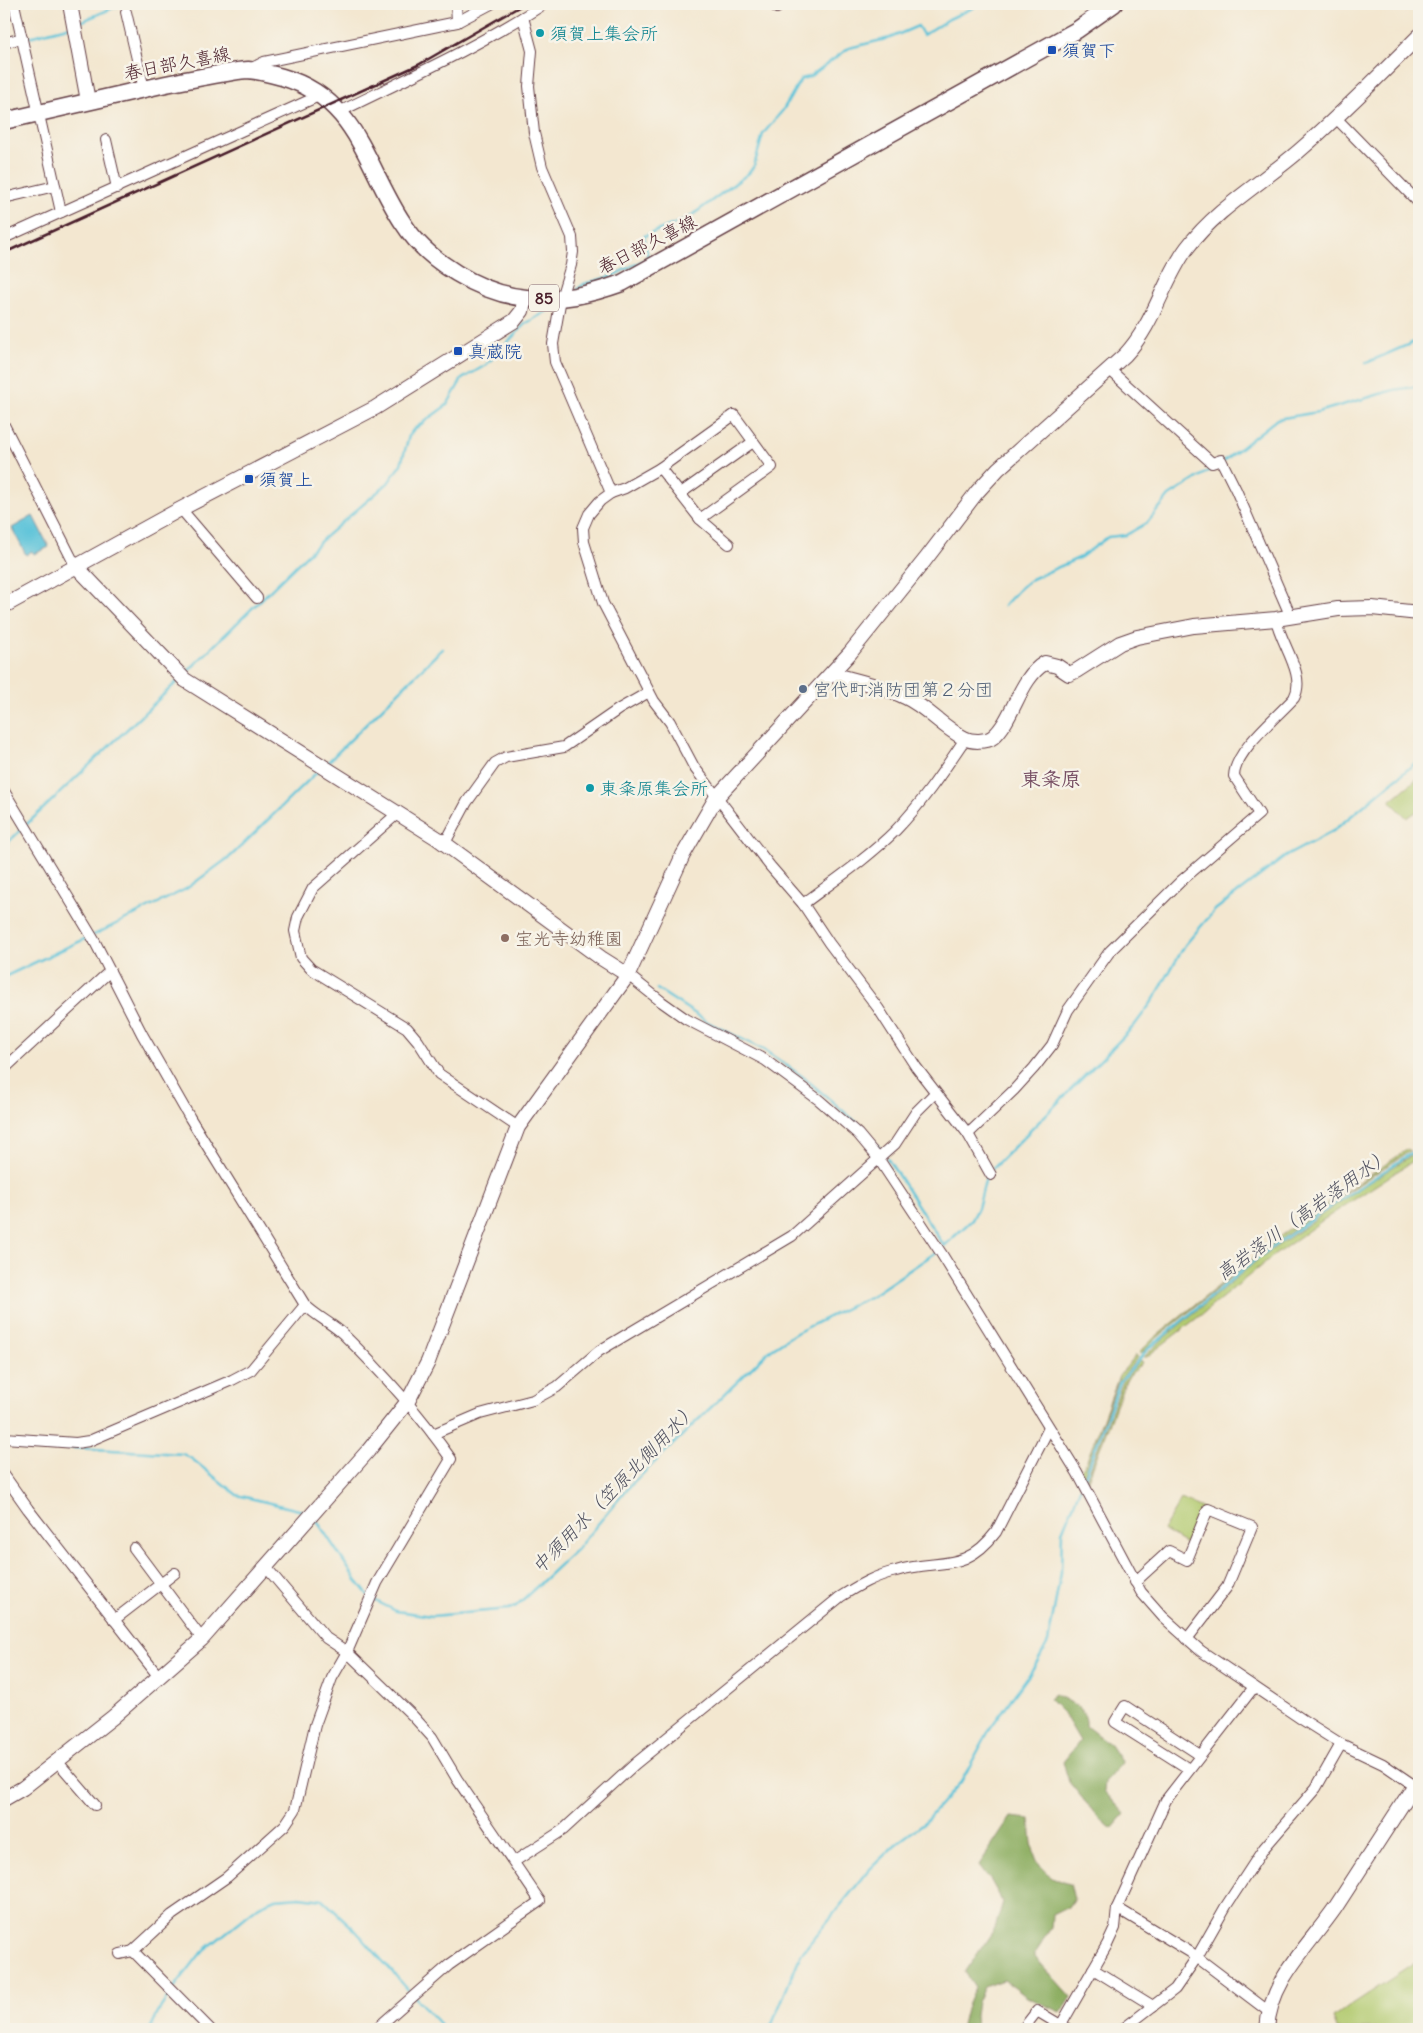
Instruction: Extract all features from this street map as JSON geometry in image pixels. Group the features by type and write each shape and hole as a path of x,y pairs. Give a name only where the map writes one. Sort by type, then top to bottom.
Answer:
{"main road":[{"name":"春日部久喜線","path":"4,121 196,78 247,70 300,83 321,95 339,112 356,133 403,224 436,259 458,274 478,284 526,298 561,298 594,293 622,282 1077,30 1114,4"}],"street":[{"path":"14,4 62,212"},
{"path":"70,4 88,101"},
{"path":"456,4 457,22"},
{"path":"247,70 264,62 457,22 491,4"},
{"path":"339,112 430,68 544,4"},
{"path":"126,12 144,89"},
{"path":"523,17 532,51 529,86 534,133 542,167 572,237 573,252 571,265 561,298 553,344 555,362 610,493"},
{"path":"4,1799 23,1788 57,1761 202,1639 368,1451 408,1401 428,1362 518,1127 628,975 683,854 716,798 832,674 925,560 977,492 998,469 1109,369 1138,340 1167,282 1188,247 1213,220 1336,118 1419,36"},
{"path":"4,43 22,38"},
{"path":"4,238 321,95"},
{"path":"1336,118 1419,203"},
{"path":"106,140 117,188"},
{"path":"4,198 55,186"},
{"path":"4,606 75,565 375,408 514,321 522,311 526,298"},
{"path":"1109,369 1212,463 1221,460 1291,617"},
{"path":"700,519 772,467 734,415 660,468 625,488 610,493 600,501 590,514 583,528 584,542 603,603 649,692 670,722 694,767 716,798 803,904 829,943 878,1008 898,1041 935,1093 968,1134 991,1175"},
{"path":"4,425 75,565 185,680 398,813 429,839 445,843 686,1019 765,1060 819,1100 858,1134 878,1158 942,1252 1077,1472 1141,1592 1163,1617 1201,1651 1340,1744 1383,1764 1417,1787 1334,1910 1277,1986 1268,2012 1267,2029"},
{"path":"681,493 754,442"},
{"path":"660,468 700,519 729,544"},
{"path":"181,509 257,598"},
{"path":"832,674 904,696 965,739 974,741 992,738 1033,673 1037,668 1046,663 1057,666 1069,674 1120,643 1137,637 1194,626 1291,617 1338,609 1372,608 1419,613"},
{"path":"968,1134 1014,1090 1052,1045 1068,1010 1110,951 1181,881 1260,814 1234,776 1234,771 1251,744 1294,698 1298,691 1297,678 1276,618"},
{"path":"445,843 467,802 495,763 506,757 564,747 620,708 649,692"},
{"path":"803,904 857,864 896,829 932,786 965,739"},
{"path":"4,791 94,940 142,1034 190,1118 305,1305 317,1317 339,1331 408,1401 450,1459 377,1583 324,1698 314,1724 295,1810 285,1825 227,1877 172,1915 134,1951 120,1954"},
{"path":"398,813 314,888 298,917 295,931 302,958 311,969 407,1028 418,1041 439,1074 518,1127"},
{"path":"4,1069 110,971"},
{"path":"433,1434 480,1414 533,1400 557,1387 599,1351 792,1236 900,1138 916,1112 935,1093"},
{"path":"4,1438 81,1443 96,1439 151,1416 251,1370 305,1305"},
{"path":"514,1861 563,1830 635,1764 840,1597 870,1579 898,1570 965,1560 976,1554 996,1532 1049,1428"},
{"path":"4,1475 28,1509 159,1677"},
{"path":"1135,1582 1168,1551 1187,1560 1208,1509 1252,1527 1227,1588 1187,1638"},
{"path":"134,1548 202,1639"},
{"path":"266,1568 326,1638 346,1652 413,1716 432,1738 457,1779 540,1901 450,1965 376,2029"},
{"path":"114,1620 175,1573"},
{"path":"1024,2029 1037,2011 1064,2027 1115,1928 1117,1908 1166,1800 1254,1687"},
{"path":"1189,1769 1115,1722 1125,1706 1200,1754"},
{"path":"1123,2029 1175,1989 1197,1957 1226,1906 1264,1848 1316,1788 1340,1744"},
{"path":"57,1761 95,1805"},
{"path":"1117,1908 1197,1957 1268,2012"},
{"path":"134,1951 210,2029"},
{"path":"1093,1968 1153,2006"}],"green space":[{"path":"1419,777 1419,810 1407,818 1390,801"},
{"path":"1408,1149 1410,1151 1347,1192 1260,1254 1158,1337 1141,1354 1139,1353 1153,1339 1283,1234"},
{"path":"1412,1155 1415,1158 1413,1161 1323,1220 1268,1260 1201,1315 1144,1357 1165,1337 1260,1258 1360,1188"},
{"path":"1136,1355 1138,1357 1117,1384 1083,1477 1080,1471 1086,1463 1119,1376"},
{"path":"1140,1360 1142,1363 1129,1376 1124,1385 1087,1482 1086,1480 1123,1381"},
{"path":"1181,1499 1206,1510 1191,1547 1163,1530"},
{"path":"1055,1694 1081,1710 1086,1720 1086,1726 1110,1745 1122,1763 1105,1782 1104,1791 1125,1814 1112,1829 1096,1815 1069,1782 1063,1762 1080,1741 1064,1714 1049,1699"},
{"path":"1011,1817 1030,1819 1032,1842 1037,1860 1048,1874 1070,1884 1074,1898 1068,1907 1052,1915 1051,1928 1035,1952 1035,1957 1071,1997 1061,2012 1027,1997 1004,1980 984,1987 977,2002 976,2029 961,2029 966,2008 975,1987 965,1972 995,1928 1003,1902 979,1865"},
{"path":"1415,1963 1419,1974 1419,2029 1337,2029 1333,2019"}],"water":[{"path":"33,516 49,547 34,554 32,551 26,555 12,528"}],"waterway":[{"path":"78,23 122,4"},
{"path":"578,289 584,284 612,276 648,258 644,236 687,219 749,173 754,166 763,134 783,110 801,79 809,77 849,48 890,38 918,26 923,35 949,19 981,4"},
{"path":"1012,4 1036,4"},
{"path":"29,37 71,26"},
{"path":"186,673 324,538 388,483 401,464 409,436 413,430 447,405 462,379 486,365 525,324 556,306"},
{"path":"1366,363 1419,340"},
{"path":"1224,461 1277,419 1318,412 1394,390 1419,386"},
{"path":"1004,606 1021,587 1032,579 1081,557 1108,537 1126,535 1147,523 1169,496 1215,467"},
{"path":"327,763 442,649"},
{"path":"27,824 179,680"},
{"name":"中須用水（笠原北側用水）","path":"993,1168 1134,1026 1154,999 1185,945 1215,910 1286,856 1333,831 1419,760"},
{"path":"94,935 186,889 231,856 319,770"},
{"path":"4,846 23,828"},
{"path":"4,977 89,937"},
{"path":"657,989 708,1022 764,1050 802,1076 862,1127 880,1149"},
{"name":"高岩落川（高岩落用水）","path":"1084,1479 1120,1382 1147,1350 1260,1256 1419,1148"},
{"path":"887,1158 944,1246 972,1220 978,1208 986,1177"},
{"name":"中須用水（笠原北側用水）","path":"374,1600 396,1611 432,1616 509,1609 516,1606 577,1549 628,1488 770,1350 796,1333 871,1296 935,1253"},
{"name":"中須用水（笠原北側用水）","path":"4,1444 183,1454 237,1495 307,1512"},
{"name":"高岩落川（高岩落用水）","path":"770,2029 801,1954 870,1869 897,1843 924,1823 961,1782 991,1727 1034,1668 1048,1642 1061,1573 1062,1532 1081,1486"},
{"name":"中須用水（笠原北側用水）","path":"315,1518 368,1595"},
{"path":"173,1989 201,1953 259,1906 275,1899 300,1897 323,1900 355,1930 411,1993"},
{"path":"150,2029 170,1994"},
{"path":"415,1997 444,2029"}],"railway":[{"path":"4,253 418,65 524,4"}],"place":[{"name":"須賀上集会所","path":"540,33"},
{"name":"須賀下","path":"1052,50"},
{"name":"真蔵院","path":"458,351"},
{"name":"須賀上","path":"249,479"},
{"name":"宮代町消防団第２分団","path":"803,689"},
{"name":"東粂原集会所","path":"590,788"},
{"name":"宝光寺幼稚園","path":"505,938"}],"district":[{"name":"東粂原","path":"1051,778"}]}
